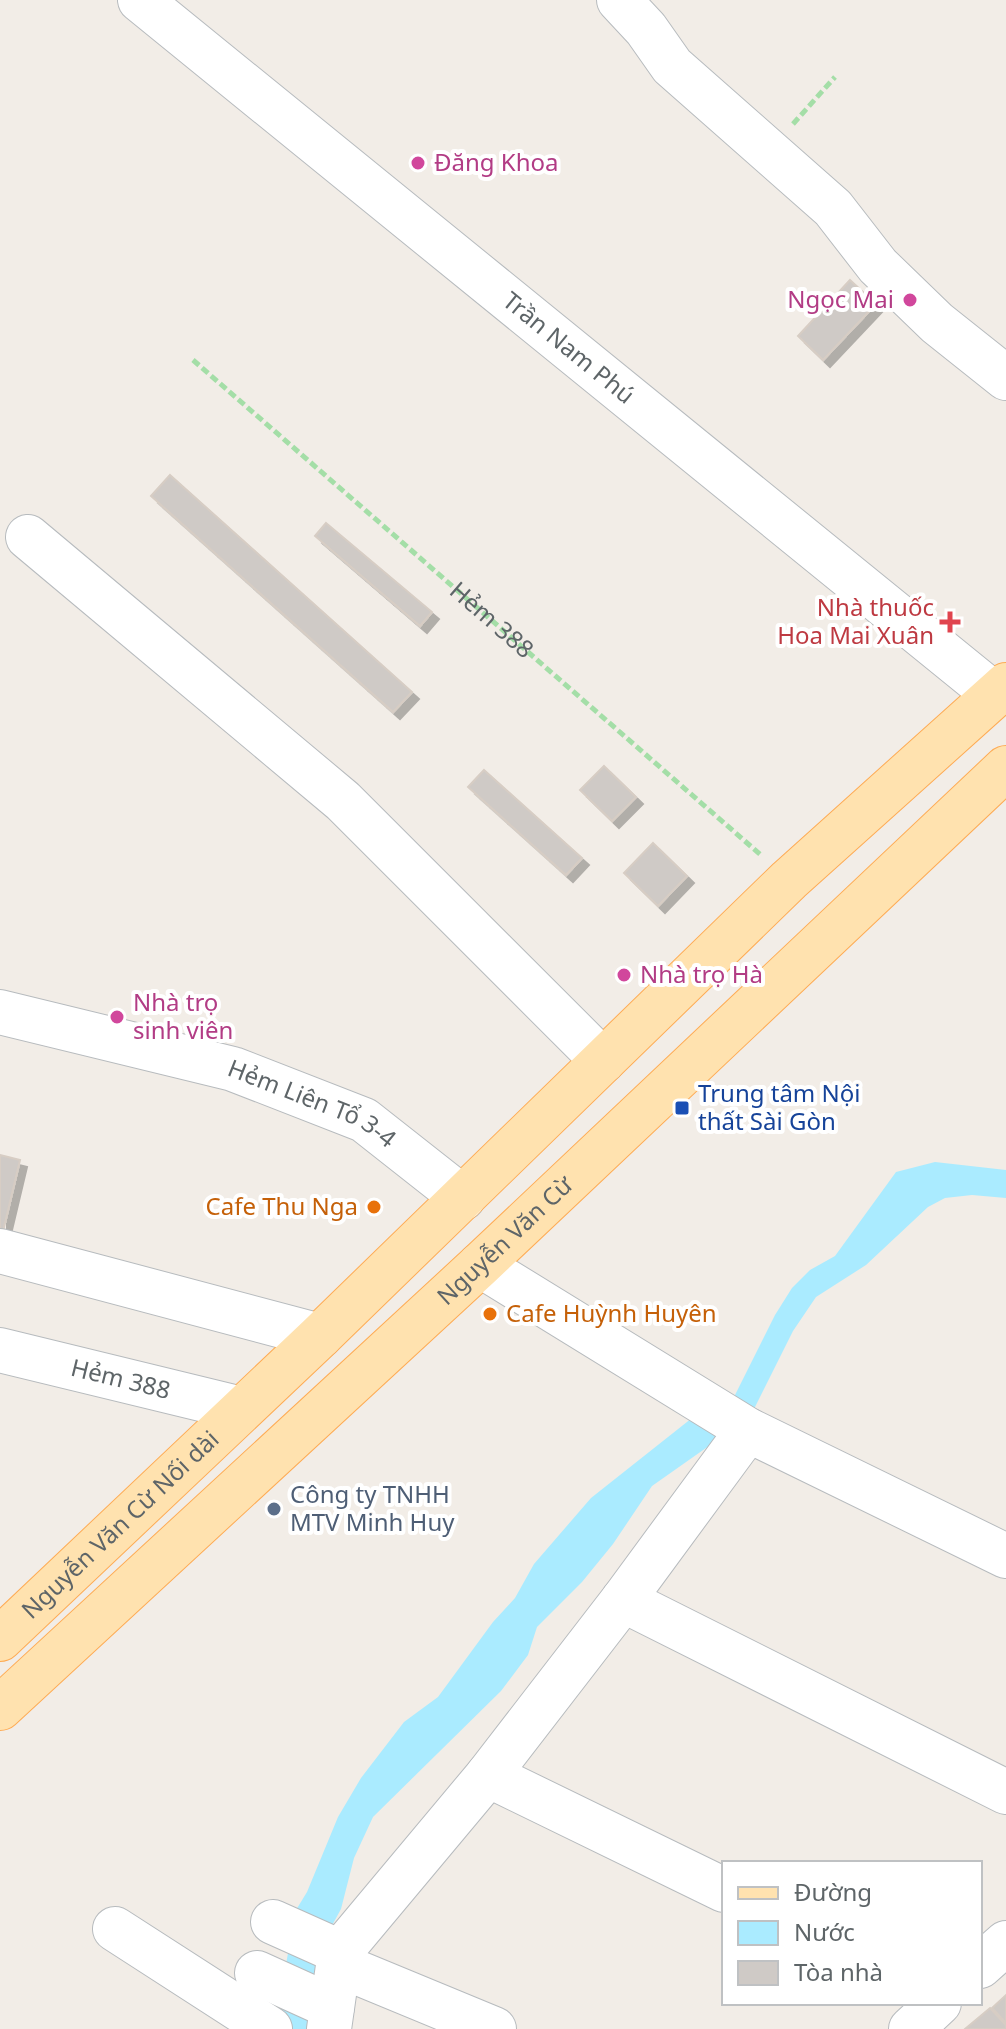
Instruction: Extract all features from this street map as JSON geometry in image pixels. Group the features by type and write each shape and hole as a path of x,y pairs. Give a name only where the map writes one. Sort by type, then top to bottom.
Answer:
{"main road":[{"path":"242,1409 789,880 1001,690"},
{"name":"Nguyễn Văn Cừ","path":"0,1708 480,1265 1006,768"},
{"name":"Nguyễn Văn Cừ Nối dài","path":"0,1639 242,1409"}],"street":[{"name":"Trần Nam Phú","path":"140,0 1001,690"},
{"path":"619,0 646,29 672,66 833,208 878,266 937,323 1006,378"},
{"path":"28,537 343,801 603,1061"},
{"name":"Hẻm Liên Tổ 3-4","path":"0,1012 233,1069 364,1120 463,1198"},
{"path":"0,1251 320,1336"},
{"path":"480,1265 747,1428 1006,1556"},
{"name":"Hẻm 388","path":"0,1350 242,1409"},
{"path":"315,1982 488,1775 623,1600 747,1428"},
{"path":"623,1600 1006,1792"},
{"path":"488,1775 722,1889"},
{"path":"281,1925 315,1982 494,2029"},
{"path":"115,1929 269,2028"},
{"path":"982,1964 1006,1943"},
{"path":"911,2029 937,2005"}],"path":[{"path":"768,151 835,77"},
{"name":"Hẻm 388","path":"193,360 789,880"}],"water":[{"path":"935,1162 1006,1170 1006,1198 972,1195 945,1198 928,1207 866,1265 816,1297 793,1331 750,1417 652,1486 613,1544 582,1582 537,1627 528,1655 501,1691 373,1817 354,1858 341,1909 329,1931 313,1982 307,2029 274,2029 296,1910 307,1892 338,1817 361,1778 404,1722 438,1697 493,1622 515,1598 534,1564 591,1498 692,1418 732,1401 792,1288 810,1270 835,1256 896,1172"}],"building":[{"path":"850,280 876,304 823,360 798,336"},
{"path":"170,475 412,692 393,712 151,496"},
{"path":"326,523 432,612 420,626 315,536"},
{"path":"604,766 636,797 612,821 580,790"},
{"path":"484,770 582,858 566,875 468,787"},
{"path":"653,843 687,876 658,906 624,873"},
{"path":"0,1155 20,1160 0,1244"},
{"path":"1006,1995 1006,2023 992,2008"},
{"path":"990,2008 1006,2025 1006,2029 965,2029"}],"place":[{"name":"Đăng Khoa","path":"418,163"},
{"name":"Ngọc Mai","path":"910,300"},
{"name":"Nhà thuốc Hoa Mai Xuân","path":"950,622"},
{"name":"Nhà trọ Hà","path":"624,975"},
{"name":"Nhà trọ sinh viên","path":"117,1017"},
{"name":"Trung tâm Nội thất Sài Gòn","path":"682,1108"},
{"name":"Cafe Thu Nga","path":"374,1207"},
{"name":"Cafe Huỳnh Huyên","path":"490,1314"},
{"name":"Công ty TNHH MTV Minh Huy","path":"274,1509"}]}
